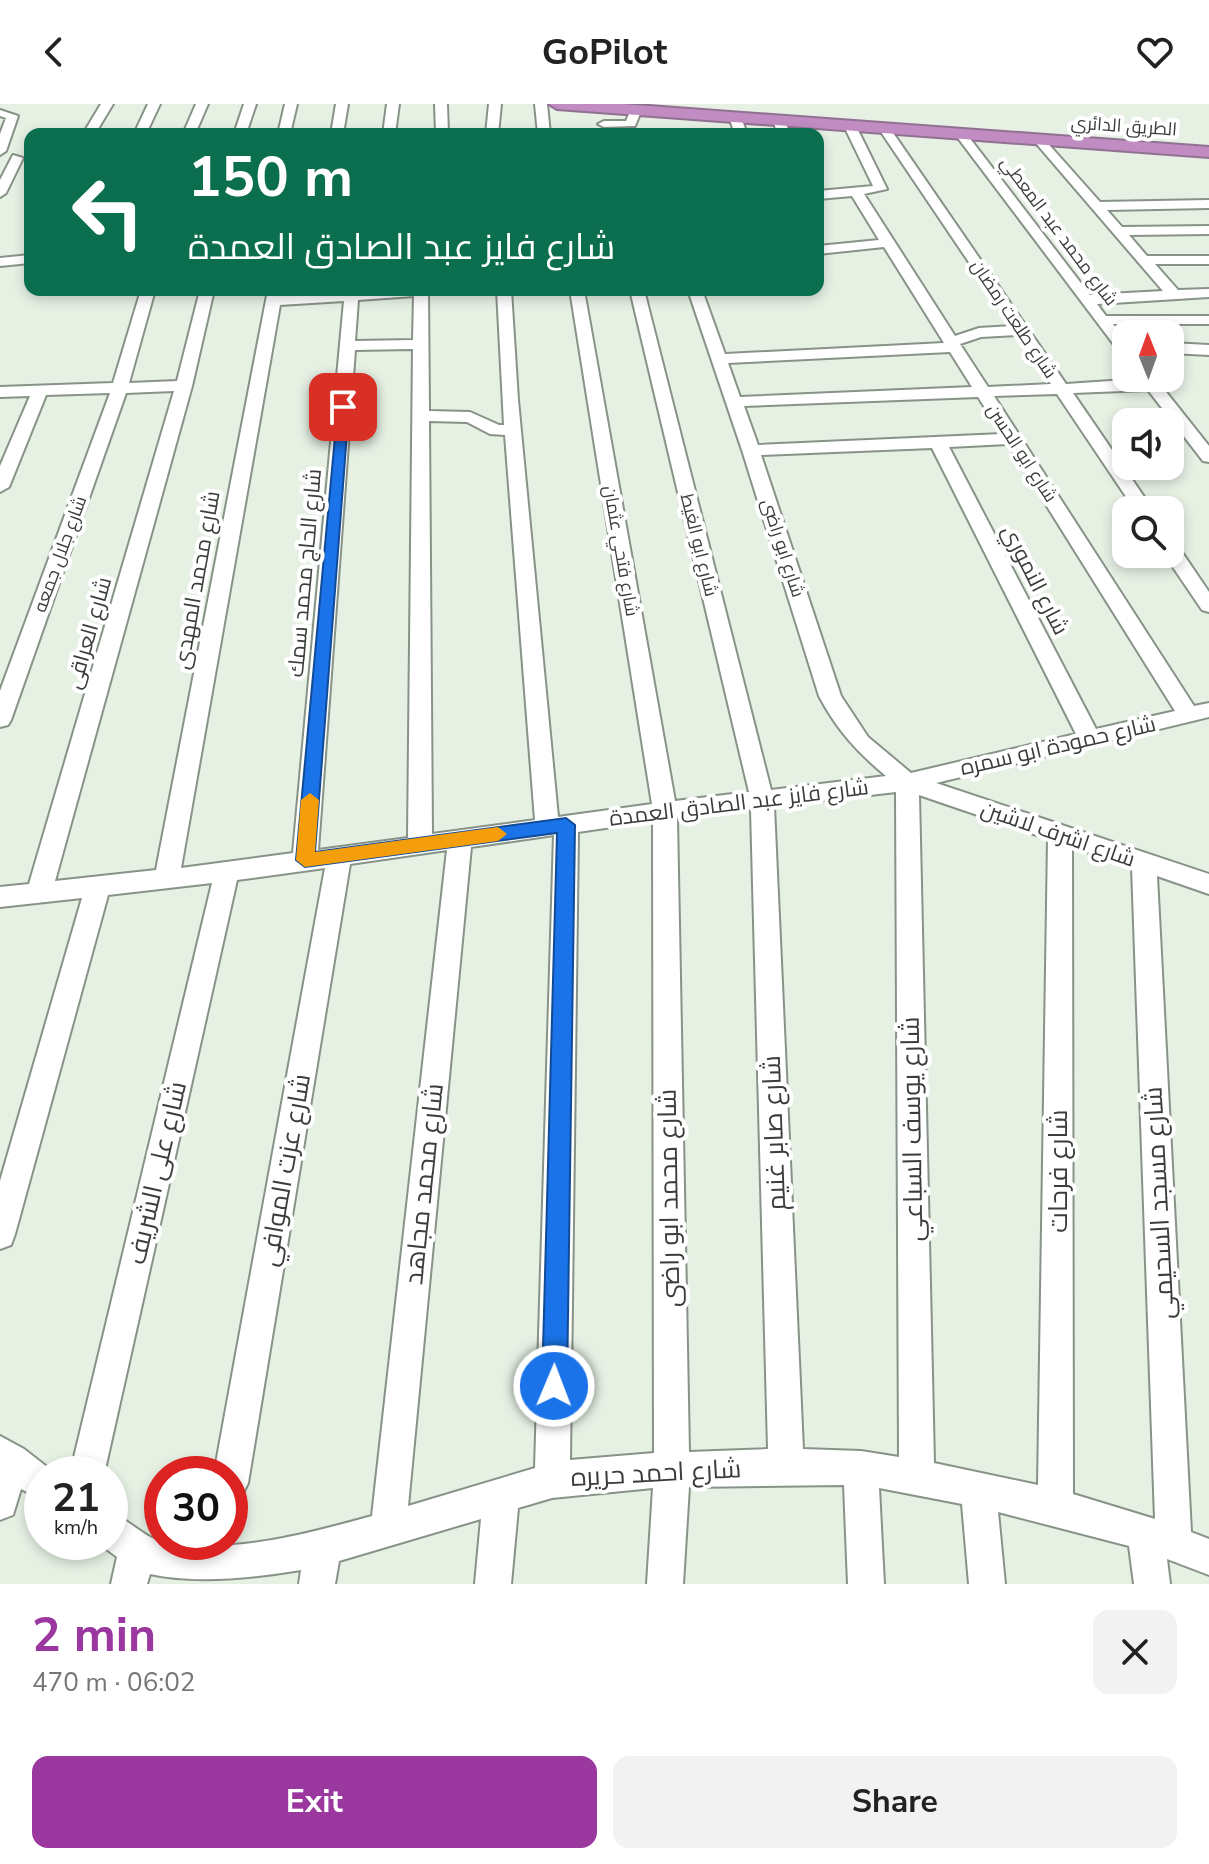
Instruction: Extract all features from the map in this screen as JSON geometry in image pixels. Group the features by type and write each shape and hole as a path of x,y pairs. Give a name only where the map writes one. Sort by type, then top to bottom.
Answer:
{"highway":[{"name":"الطريق الدائري","path":"557,104 638,106 1209,144"},
{"name":"الطريق الدائري","path":"638,106 735,117 782,127 850,126 1209,152"}],"street":[{"path":"93,128 107,104"},
{"path":"143,128 154,104"},
{"path":"192,128 202,104"},
{"path":"242,128 250,104"},
{"path":"285,128 291,104"},
{"path":"338,128 342,104"},
{"path":"390,128 393,104"},
{"path":"441,104 442,128"},
{"path":"493,128 495,104"},
{"path":"541,104 543,128"},
{"path":"604,124 631,124 638,106"},
{"path":"0,113 12,116 0,151"},
{"path":"735,117 739,128"},
{"path":"824,194 881,189 850,126"},
{"name":"شارع طلعت رمضان","path":"885,129 1134,496"},
{"name":"شارع محمد عبد المعطي","path":"961,134 1112,332"},
{"path":"1039,140 1173,294"},
{"path":"0,161 24,156"},
{"path":"0,193 24,156"},
{"name":"شارع ابو الحسن","path":"855,191 952,345 1199,713"},
{"path":"1096,206 1209,204"},
{"path":"1117,231 1209,230"},
{"path":"824,249 888,243"},
{"path":"0,262 24,258"},
{"path":"1142,260 1209,260"},
{"path":"1087,300 1209,293"},
{"name":"شارع جلال جمعه","path":"0,720 120,388 146,296"},
{"name":"شارع العراقى","path":"39,893 184,386 206,296"},
{"name":"شارع محمد المهدى","path":"167,879 274,296"},
{"name":"شارع الحاج محمد سمك","path":"305,860 352,296"},
{"path":"420,845 421,296"},
{"path":"504,296 513,430 557,826 552,1480"},
{"name":"شارع فتحي عثمان","path":"578,296 665,811"},
{"name":"شارع ابو الغيط","path":"638,296 762,800"},
{"name":"شارع ابو راضى","path":"697,296 751,450 830,696 842,719 860,742 907,782"},
{"path":"1102,320 1209,320"},
{"path":"719,359 952,345 979,333 1022,330"},
{"path":"348,346 421,344"},
{"path":"1184,349 1209,350"},
{"path":"734,402 1112,384"},
{"path":"0,392 184,386"},
{"path":"0,487 40,391"},
{"path":"1159,392 1171,408"},
{"path":"421,416 470,417 496,430 513,430"},
{"path":"1184,423 1209,425"},
{"path":"1184,424 1209,457"},
{"path":"751,450 1014,439"},
{"name":"شارع النموري","path":"938,442 1090,739"},
{"path":"1183,568 1209,606"},
{"name":"شارع حمودة ابو سمره","path":"907,782 1199,713"},
{"name":"شارع فايز عبد الصادق العمدة","path":"0,897 227,872 665,811 907,782"},
{"name":"شارع اشرف لاشين","path":"907,782 1209,884"},
{"name":"شارع يوسف السباعي","path":"907,782 917,1477"},
{"name":"شارع صابر غنيم","path":"762,800 786,1466"},
{"name":"شارع محمد ابو راضى","path":"665,811 672,1471 665,1584"},
{"name":"شارع فرحات","path":"1055,1507 1060,836"},
{"name":"شارع محمد مجاهد","path":"388,1530 460,839"},
{"name":"شارع عزت الموافي","path":"235,1456 339,856"},
{"name":"شارع مسجد السحيمي","path":"1144,863 1160,1538 1152,1584"},
{"name":"شارع على الشريف","path":"91,1456 227,872"},
{"path":"0,1234 98,886"},
{"path":"0,1502 6,1457 24,1470"},
{"name":"شارع احمد حريره","path":"248,1557 320,1567 388,1530 552,1480 589,1474 786,1466 861,1468 978,1490 1055,1507 1160,1538 1209,1557"},
{"path":"861,1468 866,1584"},
{"path":"978,1490 987,1584"},
{"path":"493,1584 501,1494"},
{"path":"126,1560 129,1584"}],"slow traffic":[{"path":"310,800 305,860 498,834"}],"route":[{"path":"343,407 305,860 566,825 554,1386"}]}
